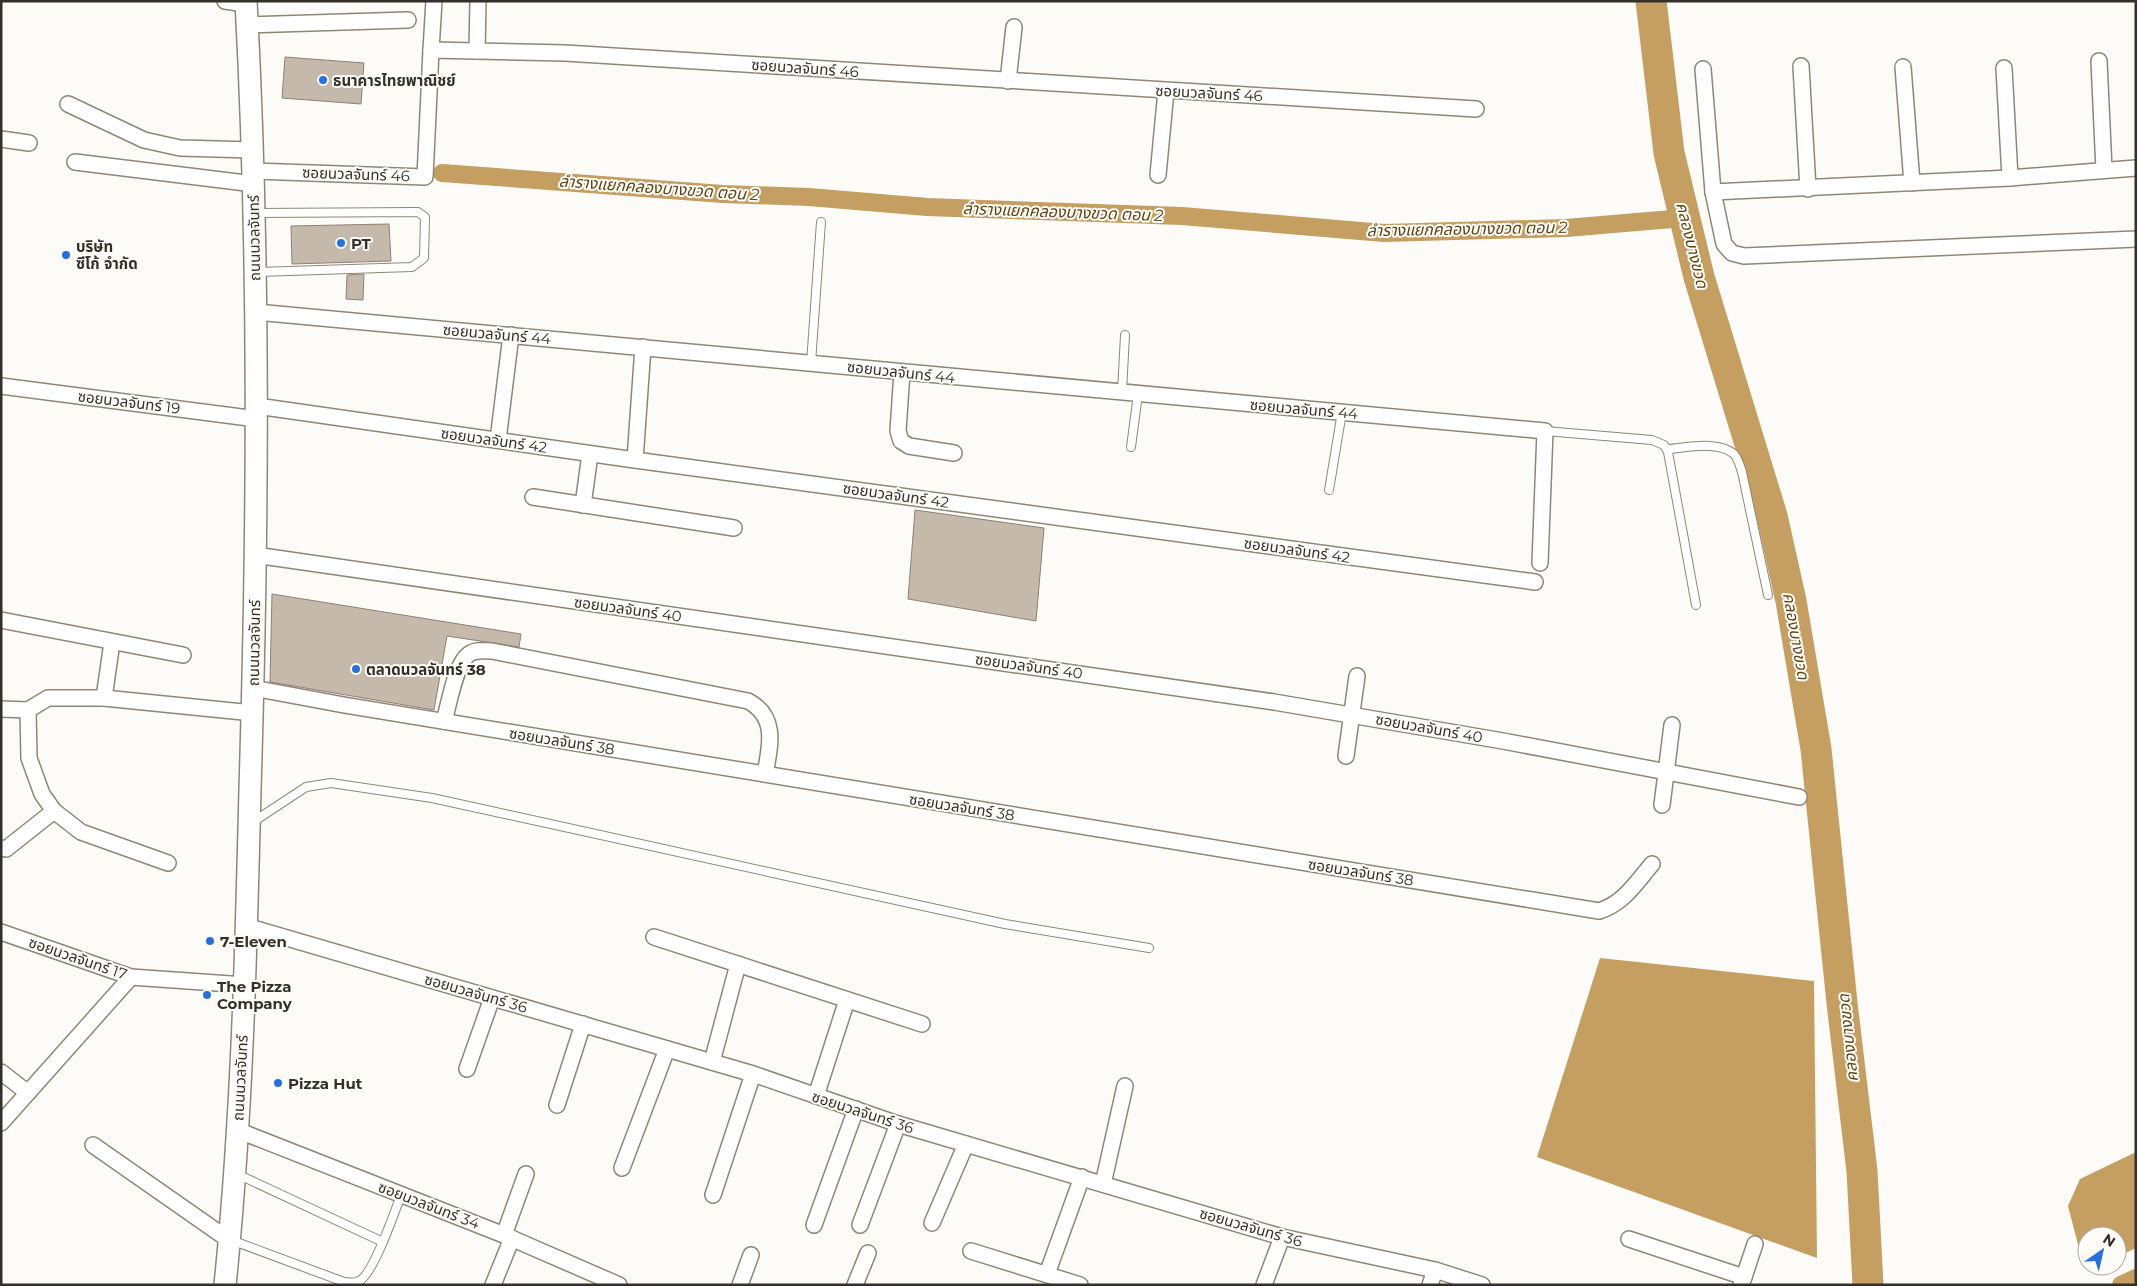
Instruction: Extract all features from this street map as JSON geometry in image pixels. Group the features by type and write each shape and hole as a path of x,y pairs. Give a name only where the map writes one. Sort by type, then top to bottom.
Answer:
{"main road":[{"name":"ถนนนวลจันทร์","path":"225,1285 235,1173 245,985 253,713 257,412 253,168 246,2"}],"street":[{"path":"225,1 246,2"},
{"path":"431,50 434,1"},
{"path":"477,51 478,1"},
{"path":"247,25 408,20"},
{"path":"1008,81 1014,27"},
{"name":"ซอยนวลจันทร์ 46","path":"253,168 425,177 431,50 565,53 1476,109"},
{"path":"2099,61 2104,170"},
{"path":"1801,66 1808,189"},
{"path":"1903,67 1912,183"},
{"path":"2004,68 2010,178"},
{"path":"1703,69 1713,192 1724,244 1732,253 1744,256 2136,238"},
{"path":"1158,175 1166,91"},
{"path":"68,104 144,140 253,168"},
{"path":"1,139 29,143"},
{"path":"75,162 253,168"},
{"path":"1713,192 2010,178 2136,168"},
{"name":"ซอยนวลจันทร์ 44","path":"256,312 1545,431"},
{"path":"498,440 511,335"},
{"path":"635,460 643,348"},
{"path":"902,372 898,431 901,441 909,446 954,453"},
{"name":"ซอยนวลจันทร์ 19","path":"1,386 257,412"},
{"name":"ซอยนวลจันทร์ 42","path":"257,412 498,440 1535,582"},
{"path":"1540,562 1545,431"},
{"path":"583,505 590,454"},
{"path":"533,497 734,528"},
{"name":"ซอยนวลจันทร์ 40","path":"254,555 1274,702 1800,797"},
{"path":"1,620 183,655"},
{"path":"104,698 112,642"},
{"path":"444,721 460,664 468,654 492,651 748,701 762,710 768,723 770,747 765,774"},
{"path":"1346,756 1357,676"},
{"name":"ซอยนวลจันทร์ 38","path":"253,688 1599,911 1610,908 1626,896 1652,864"},
{"path":"1,709 28,710 48,698 104,698 253,713"},
{"path":"28,710 29,758 42,794 54,811 82,832 168,863"},
{"path":"1662,804 1672,725"},
{"path":"1,848 6,849 54,811"},
{"name":"ซอยนวลจันทร์ 36","path":"246,926 753,1074 898,1124 1082,1177 1282,1238 1435,1270 1482,1285"},
{"name":"ซอยนวลจันทร์ 17","path":"1,932 131,977 245,985"},
{"path":"654,937 922,1024"},
{"path":"712,1062 738,964"},
{"path":"1,1123 131,977"},
{"path":"467,1069 492,998"},
{"path":"816,1096 847,1000"},
{"path":"557,1105 583,1024"},
{"path":"622,1168 667,1049"},
{"path":"1,1072 28,1093"},
{"path":"713,1195 753,1074"},
{"path":"1103,1184 1125,1086"},
{"path":"814,1226 856,1109"},
{"path":"860,1225 898,1124"},
{"name":"ซอยนวลจันทร์ 34","path":"237,1130 508,1236 619,1285"},
{"path":"932,1223 966,1144"},
{"path":"93,1145 229,1240"},
{"path":"493,1285 526,1174"},
{"path":"1048,1274 1082,1177"},
{"path":"1264,1285 1282,1238"},
{"path":"1630,1239 1742,1281 1756,1244"},
{"path":"971,1251 1080,1285"},
{"path":"855,1285 868,1253"},
{"path":"740,1285 751,1255"},
{"path":"1430,1285 1435,1270"}],"lane":[{"path":"254,213 418,212 425,217 424,258 412,267 255,272"},
{"path":"811,363 821,222"},
{"path":"1122,392 1125,335"},
{"path":"1131,447 1138,394"},
{"path":"1329,490 1342,412"},
{"path":"1545,431 1652,440 1664,445 1667,449 1696,605"},
{"path":"1667,449 1713,446 1728,450 1736,455 1742,472 1768,595"},
{"path":"249,825 306,787 331,783 432,798 1005,924 1149,948"},
{"path":"235,1173 383,1242"},
{"path":"229,1240 344,1282 355,1283 361,1281 367,1274 383,1242 401,1194"}],"shaded area":[{"path":"1600,958 1814,981 1817,1258 1537,1157"},
{"path":"2136,1152 2136,1248 2127,1252 2127,1226 2077,1226 2077,1241 2068,1206 2080,1179"}],"building":[{"name":"ธนาคารไทยพาณิชย์","path":"285,57 364,63 361,104 282,98"},
{"name":"PT","path":"389,224 391,261 292,264 291,226"},
{"name":"PT","path":"364,274 363,300 346,299 347,275"},
{"path":"915,510 1044,528 1036,621 908,599"},
{"name":"ตลาดนวลจันทร์ 38","path":"272,594 521,634 519,647 447,636 434,710 270,682"}],"waterway":[{"name":"คลองบางขวด","path":"1651,1 1669,153 1699,277 1772,516 1791,601 1816,749 1842,1003 1862,1171 1868,1285"},
{"name":"ลำรางแยกคลองบางขวด ตอน 2","path":"442,173 723,194 809,197 927,207 1182,216 1384,233 1566,228 1684,218"},
{"path":"2121,1285 2136,1278"}],"place":[{"name":"ธนาคารไทยพาณิชย์","path":"323,80"},
{"name":"PT","path":"341,243"},
{"name":"บริษัท ซีโก้ จำกัด","path":"66,255"},
{"name":"ตลาดนวลจันทร์ 38","path":"356,669"},
{"name":"7-Eleven","path":"210,941"},
{"name":"The Pizza Company","path":"207,995"},
{"name":"Pizza Hut","path":"278,1083"}]}
